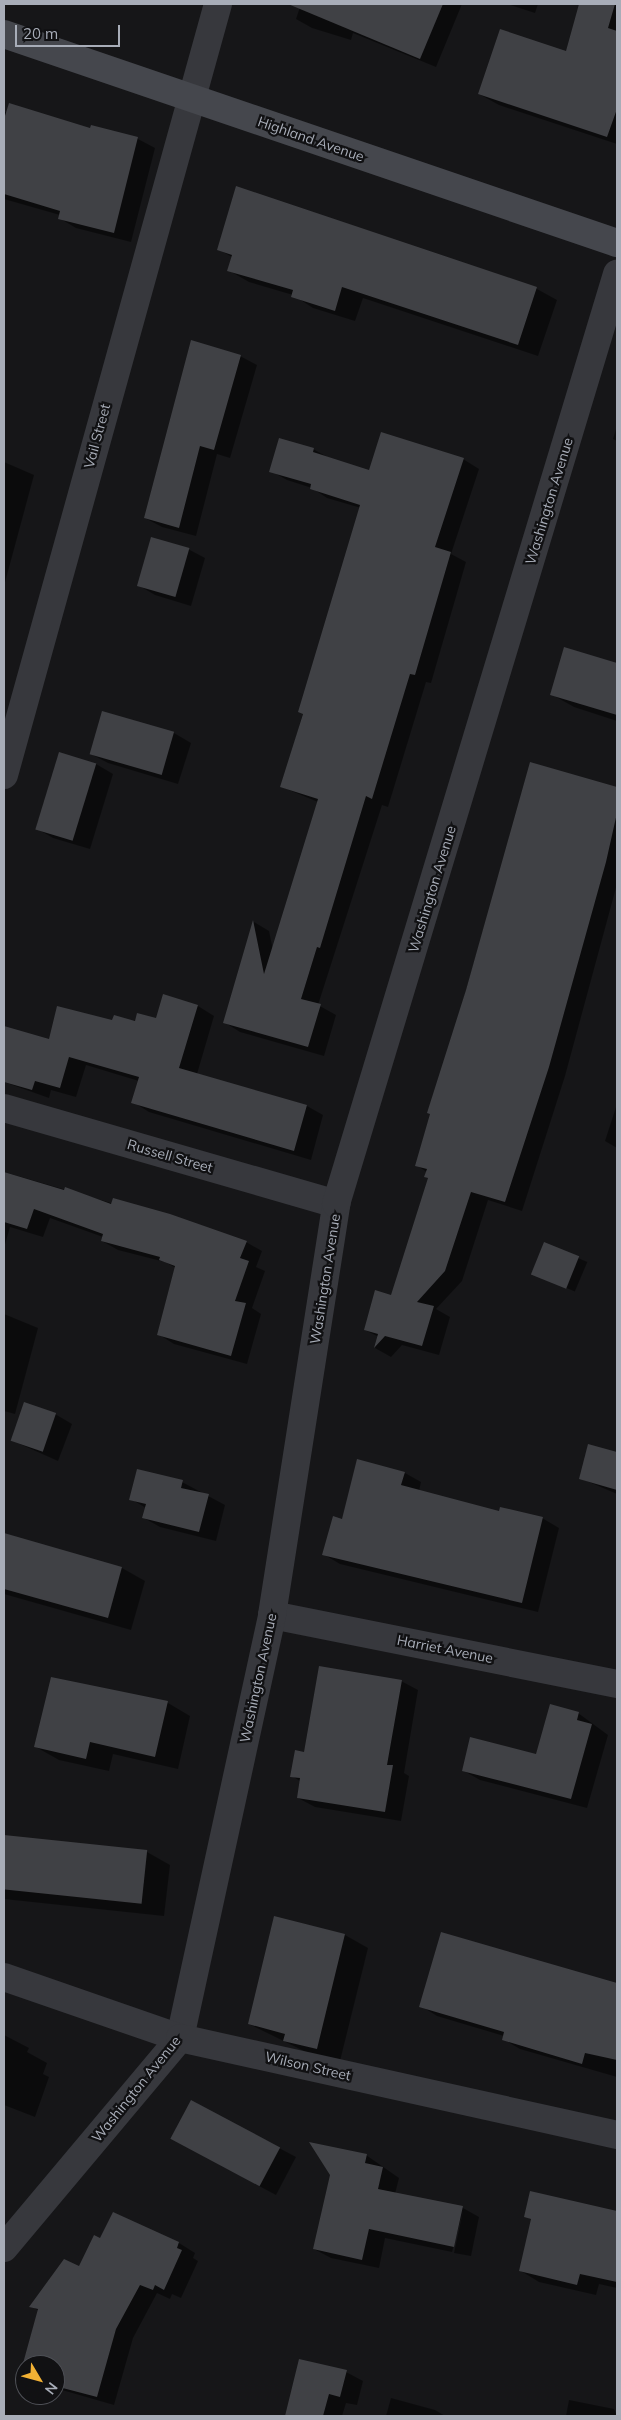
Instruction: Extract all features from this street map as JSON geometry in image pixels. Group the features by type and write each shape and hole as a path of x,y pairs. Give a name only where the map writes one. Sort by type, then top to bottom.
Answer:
{"main road":[{"name":"Highland Avenue","path":"4,34 617,243"}],"street":[{"name":"Vail Street","path":"4,775 218,4"},
{"name":"Washington Avenue","path":"4,2248 180,2038 272,1615 336,1204 617,274"},
{"name":"Russell Street","path":"4,1108 336,1204"},
{"name":"Harriet Avenue","path":"272,1615 617,1684"},
{"name":"Wilson Street","path":"4,1977 180,2038 617,2135"}],"building":[{"path":"288,4 443,4 420,59"},
{"path":"579,4 615,4 608,28 617,31 617,109 607,137 478,94 500,29 566,51"},
{"path":"9,103 90,128 91,125 138,137 114,233 58,219 60,211 4,194 4,119"},
{"path":"236,186 537,287 518,345 342,287 335,311 291,297 293,290 227,271 232,255 217,250"},
{"path":"191,340 241,355 214,450 200,446 179,528 144,518"},
{"path":"381,432 464,458 435,547 451,552 415,675 410,674 372,799 366,796 320,948 317,947 301,999 321,1004 308,1047 223,1023 253,920 264,974 318,799 280,787 303,714 298,712 360,505 310,489 311,484 269,472 279,438 314,448 313,452 369,470"},
{"path":"151,537 189,548 175,597 137,586"},
{"path":"564,647 617,663 617,715 550,695"},
{"path":"102,711 174,732 162,775 90,754"},
{"path":"59,752 96,763 73,841 35,829"},
{"path":"530,762 617,787 617,813 606,862 549,1067 505,1202 471,1192 445,1271 417,1302 434,1306 422,1346 385,1336 374,1348 378,1334 364,1330 375,1290 391,1295 428,1178 424,1177 427,1169 415,1166 430,1114 427,1113 466,990"},
{"path":"163,994 198,1005 179,1068 307,1105 294,1151 131,1103 139,1077 69,1057 60,1088 35,1081 32,1090 4,1082 4,1026 49,1039 57,1006 112,1020 114,1015 135,1021 137,1013 156,1018"},
{"path":"4,1172 64,1190 65,1187 111,1204 113,1198 170,1214 247,1241 240,1258 249,1261 235,1301 246,1303 231,1356 157,1335 175,1266 159,1260 160,1257 101,1241 103,1234 34,1209 27,1229 4,1222"},
{"path":"544,1242 579,1256 566,1289 531,1274"},
{"path":"24,1402 56,1413 43,1452 11,1441"},
{"path":"588,1444 617,1452 617,1490 579,1479"},
{"path":"357,1459 405,1472 401,1485 499,1511 500,1507 543,1517 522,1603 322,1555 333,1516 342,1519"},
{"path":"137,1469 183,1480 181,1488 209,1494 199,1532 142,1518 146,1504 129,1500"},
{"path":"4,1533 122,1567 108,1618 4,1589"},
{"path":"319,1666 402,1680 387,1765 393,1765 385,1812 297,1798 300,1778 290,1777 295,1750 304,1752"},
{"path":"51,1677 168,1701 155,1757 90,1742 86,1759 34,1747"},
{"path":"550,1704 579,1712 577,1720 592,1724 571,1799 462,1771 470,1737 536,1754"},
{"path":"4,1835 147,1850 142,1904 4,1889"},
{"path":"274,1916 345,1934 317,2049 283,2041 285,2034 248,2024"},
{"path":"441,1932 617,1983 617,2060 585,2053 582,2064 502,2040 504,2032 419,2007"},
{"path":"191,2100 280,2147 260,2186 170,2139"},
{"path":"309,2142 367,2154 365,2163 383,2167 378,2189 463,2206 454,2247 369,2229 362,2260 313,2249 330,2175"},
{"path":"530,2191 617,2211 617,2282 580,2274 577,2285 519,2271 531,2219 524,2217"},
{"path":"113,2212 179,2242 177,2248 182,2250 164,2290 155,2285 153,2290 140,2285 116,2329 97,2397 65,2389 65,2355 25,2355 38,2309 29,2307 64,2259 79,2266 94,2235 100,2238"},
{"path":"299,2359 347,2370 340,2397 329,2394 323,2416 285,2416"}]}
